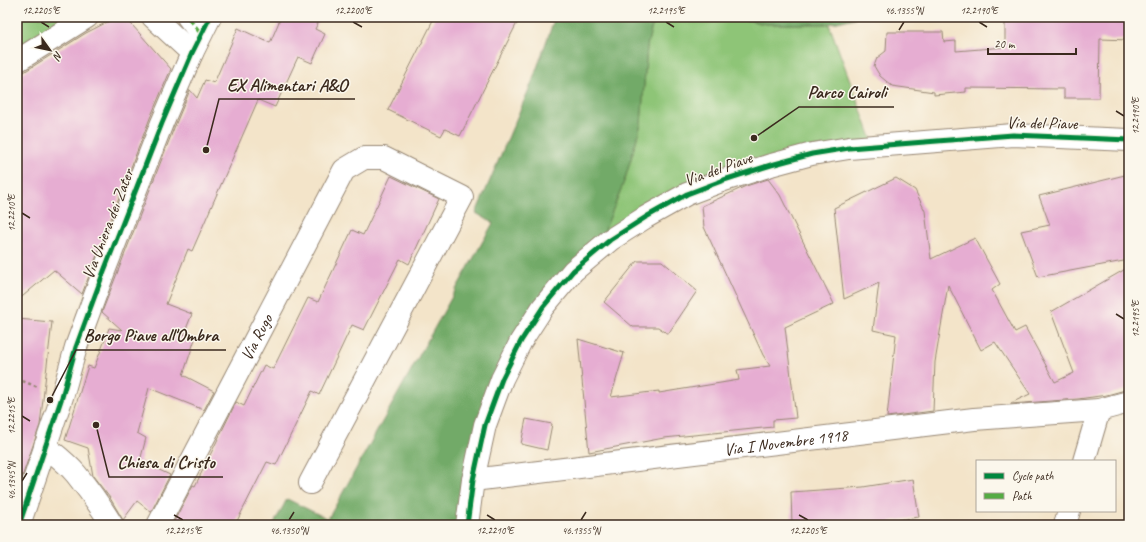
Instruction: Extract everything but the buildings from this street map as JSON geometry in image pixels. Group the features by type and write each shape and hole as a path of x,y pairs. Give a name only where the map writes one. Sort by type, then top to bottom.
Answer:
{"street":[{"path":"17,61 87,17"},
{"path":"153,17 201,35"},
{"path":"188,17 201,35"},
{"name":"Via Uniera dei Zater","path":"19,525 62,396 76,347 104,271 159,130 201,35"},
{"name":"Via del Piave","path":"467,525 473,480 485,425 502,379 520,341 543,307 573,271 610,240 646,217 687,194 724,180 812,154 849,148 1013,135 1129,140"},
{"name":"Via Rugo","path":"158,525 344,170 364,158 384,158 462,197 310,483"},
{"name":"Via I Novembre 1918","path":"473,480 974,419 1099,410 1129,402"},
{"path":"1084,460 1099,410"},
{"path":"45,446 75,473 98,503 112,525"},
{"path":"1065,525 1069,512"}],"green space":[{"path":"17,17 97,17 17,59"},
{"path":"555,17 657,17 651,29 647,46 641,124 625,179 602,237 505,360 465,525 273,525 287,499 328,519 493,223 476,213 532,82"},
{"path":"657,17 733,17 766,24 829,24 876,151 728,172 602,237 625,179 641,124 647,46 651,29"},
{"path":"733,17 859,17 829,24 766,24"}],"marked path":[{"path":"188,17 201,34"}],"cycle path":[{"path":"19,525 62,397 76,347 104,271 162,123 192,53 210,17"},
{"path":"467,525 473,480 485,425 502,379 521,341 543,307 573,271 610,240 646,217 687,194 724,180 812,154 849,148 1013,135 1129,140"}],"place":[{"name":"Parco Cairoli","path":"754,138"},
{"name":"EX Alimentari A&O","path":"206,150"},
{"name":"Borgo Piave all'Ombra","path":"50,400"},
{"name":"Chiesa di Cristo","path":"96,425"}]}
